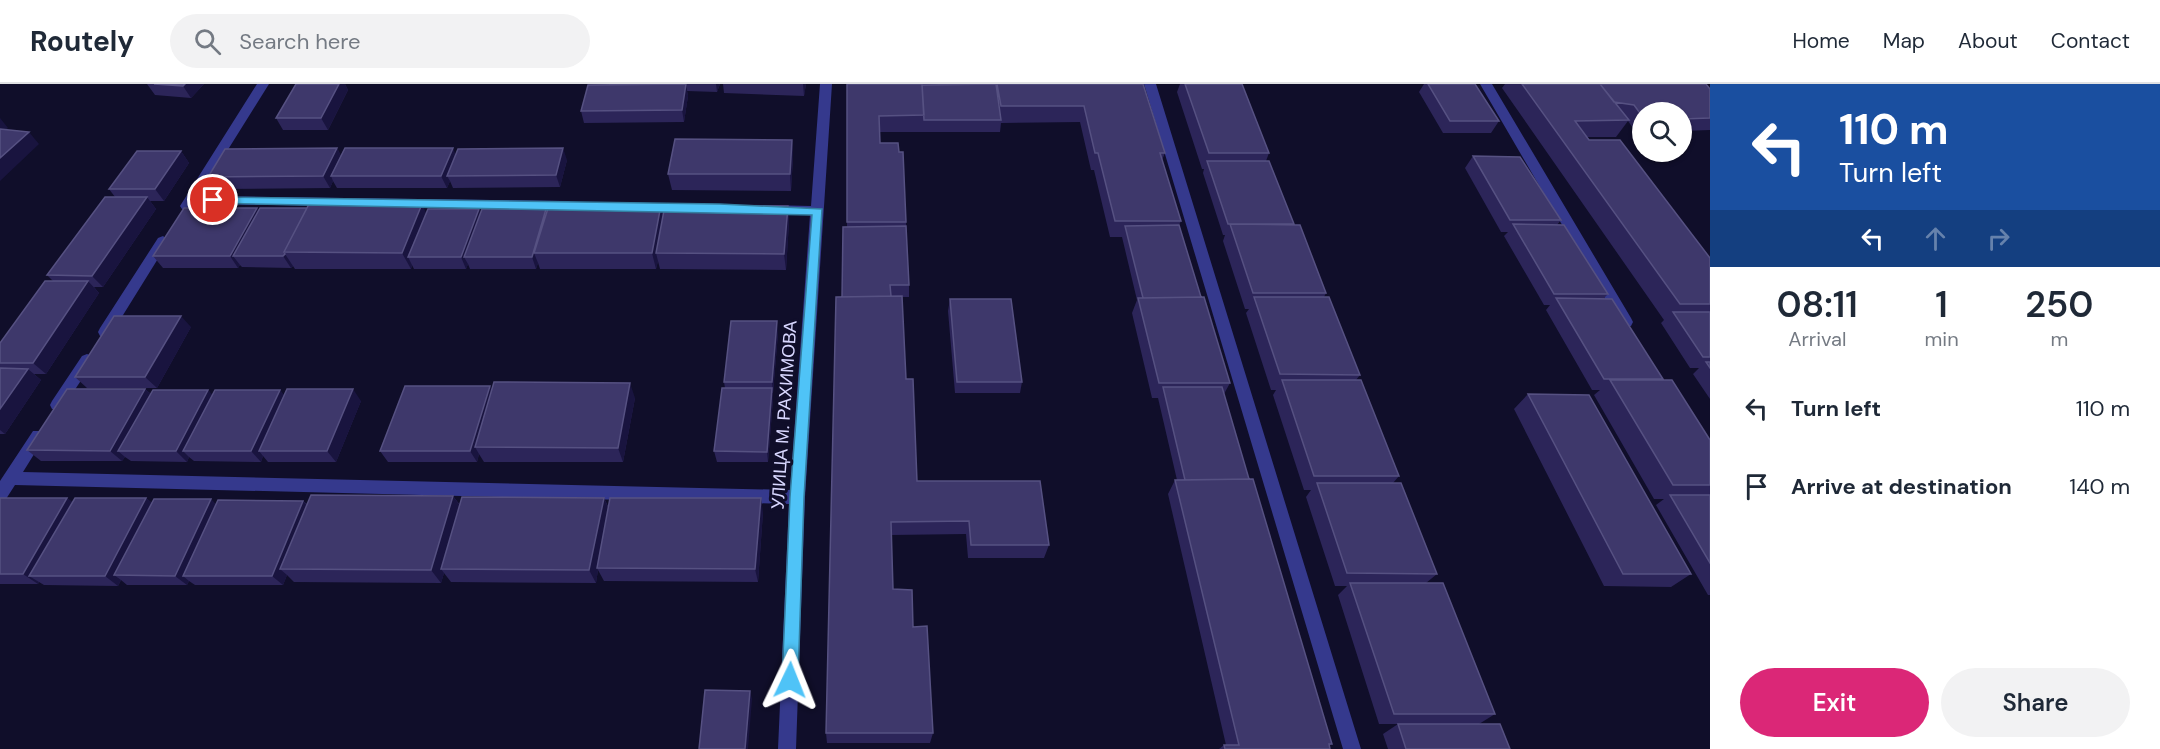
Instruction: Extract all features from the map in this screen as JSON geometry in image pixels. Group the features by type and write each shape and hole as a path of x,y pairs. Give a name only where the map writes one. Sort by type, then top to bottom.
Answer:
{"street":[{"path":"0,494 263,84"},
{"name":"УЛИЦА М. РАХИМОВА","path":"787,749 797,497 826,84"},
{"path":"1139,84 1152,84 1352,749"},
{"path":"1486,84 1631,331"},
{"path":"190,200 579,206"},
{"path":"753,209 818,212"},
{"path":"10,478 797,497"}],"building":[{"path":"154,84 185,84 183,86"},
{"path":"296,84 339,84 321,118 276,118"},
{"path":"686,84 682,110 581,111 588,85"},
{"path":"847,84 922,84 924,115 879,116 880,143 898,143 899,152 903,152 906,222 847,222"},
{"path":"996,84 1001,120 924,120 922,85"},
{"path":"997,84 1143,84 1165,153 1160,153 1181,221 1115,221 1084,106 1001,106"},
{"path":"1185,84 1242,84 1269,153 1209,153"},
{"path":"1428,84 1475,84 1499,121 1450,121"},
{"path":"1522,84 1600,84 1629,120 1575,121 1589,140 1620,140 1632,156 1632,162 1637,162 1710,258 1710,304 1680,304"},
{"path":"1600,84 1706,84 1710,89 1710,118 1692,119 1692,102 1632,102 1632,105 1614,102"},
{"path":"0,129 29,132 0,158"},
{"path":"675,139 792,140 790,174 668,174"},
{"path":"337,148 323,176 208,177 225,149"},
{"path":"345,148 453,148 441,176 331,176"},
{"path":"563,148 556,175 447,176 458,149"},
{"path":"137,151 181,151 155,189 109,189"},
{"path":"1473,156 1520,157 1561,220 1510,220"},
{"path":"1207,161 1269,161 1294,224 1228,224"},
{"path":"105,197 147,197 92,276 47,275"},
{"path":"309,204 422,204 402,253 284,252"},
{"path":"549,205 661,205 652,253 534,253"},
{"path":"665,205 788,206 784,254 656,253"},
{"path":"184,208 257,208 230,256 153,256"},
{"path":"260,208 307,208 283,256 233,256"},
{"path":"428,209 479,209 461,257 408,257"},
{"path":"482,209 546,209 532,257 464,257"},
{"path":"1230,224 1300,225 1326,293 1253,293"},
{"path":"1513,224 1564,225 1608,294 1554,294"},
{"path":"1179,225 1201,297 1143,298 1125,226"},
{"path":"906,226 909,285 890,285 891,296 842,297 843,227"},
{"path":"45,281 88,281 33,363 0,363 0,343"},
{"path":"902,296 906,379 913,379 917,481 1040,481 1049,545 971,545 969,521 891,522 893,589 912,590 913,627 927,626 933,733 826,733 836,297"},
{"path":"1204,297 1230,383 1159,383 1138,298"},
{"path":"1254,297 1329,297 1360,375 1280,374"},
{"path":"1556,298 1612,299 1663,379 1604,379"},
{"path":"950,299 1011,299 1022,382 957,382"},
{"path":"1673,312 1710,312 1710,357 1703,357"},
{"path":"114,316 181,316 145,377 75,377"},
{"path":"731,321 777,321 772,382 724,382"},
{"path":"0,368 28,369 0,409"},
{"path":"1282,380 1361,380 1399,476 1314,476"},
{"path":"1610,380 1672,380 1710,440 1710,485 1673,485"},
{"path":"494,382 630,383 618,448 475,447"},
{"path":"405,386 490,386 470,451 380,451"},
{"path":"1163,387 1222,387 1249,479 1185,480"},
{"path":"722,388 772,388 767,452 714,451"},
{"path":"67,389 145,389 110,451 27,450"},
{"path":"287,389 353,389 327,451 259,451"},
{"path":"153,390 208,390 176,451 118,451"},
{"path":"215,390 280,390 251,451 183,451"},
{"path":"1528,394 1589,395 1691,574 1623,574"},
{"path":"1253,479 1332,744 1329,744 1330,749 1225,749 1224,745 1239,745 1175,480"},
{"path":"1317,483 1401,483 1437,574 1347,573"},
{"path":"311,495 453,496 431,570 280,569"},
{"path":"1670,495 1710,495 1710,563"},
{"path":"462,497 604,498 589,570 441,569"},
{"path":"0,498 67,498 23,574 0,574"},
{"path":"75,498 146,498 105,576 29,576"},
{"path":"610,498 761,498 755,569 597,568"},
{"path":"154,499 211,499 175,576 114,575"},
{"path":"218,500 303,501 272,576 183,576"},
{"path":"1350,583 1443,583 1495,714 1394,714"},
{"path":"705,690 750,691 745,749 699,749"},
{"path":"1398,724 1500,724 1510,749 1406,749"}],"route":[{"path":"213,200 720,207 818,212 797,497 790,680"}]}
